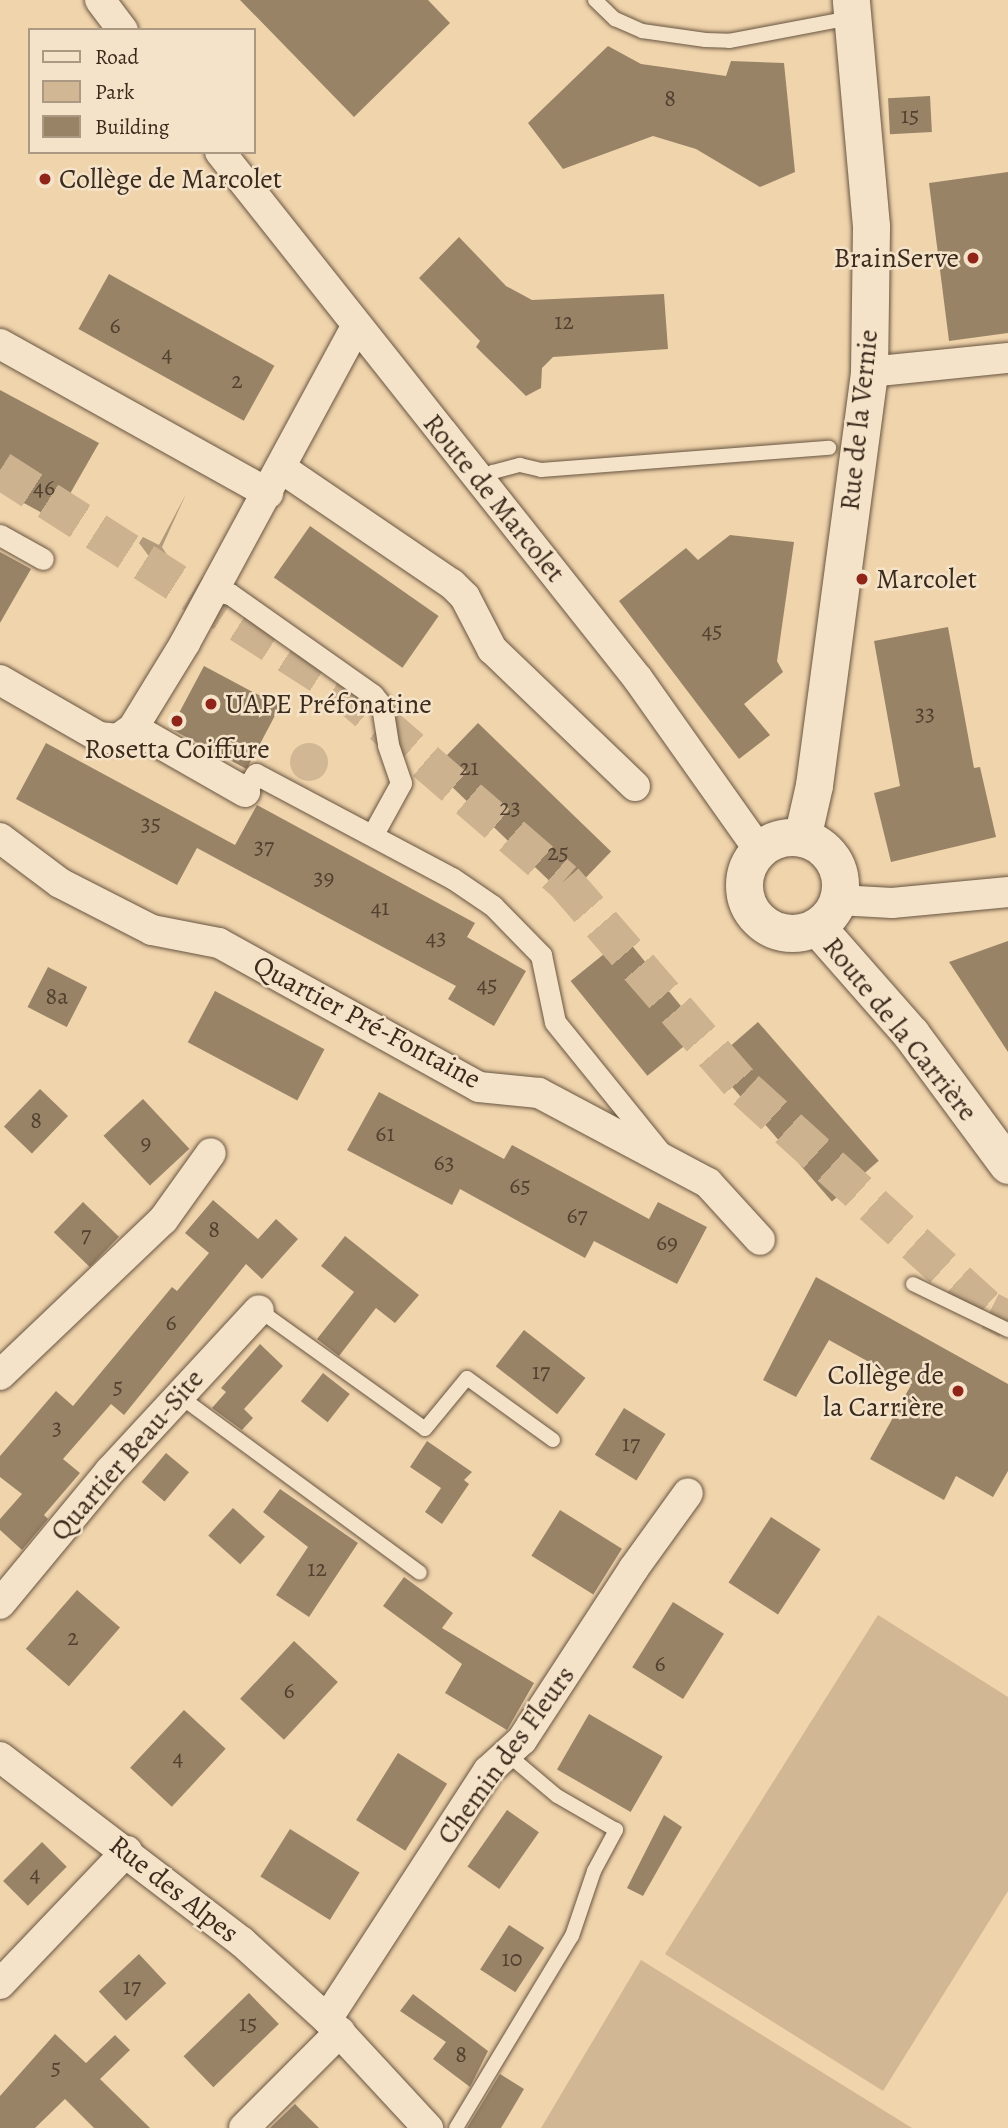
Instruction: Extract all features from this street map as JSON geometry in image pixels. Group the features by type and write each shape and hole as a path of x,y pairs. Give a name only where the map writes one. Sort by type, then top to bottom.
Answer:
{"street":[{"path":"100,0 121,28"},
{"name":"Rue de la Vernie","path":"802,838 814,785 869,372 871,226 851,9"},
{"name":"Route de Marcolet","path":"222,154 356,327 638,679 759,850"},
{"path":"4,692 99,737 118,739 133,728 213,591 356,327"},
{"path":"0,344 274,481 452,584 465,597 492,649 635,786"},
{"path":"869,372 1008,358"},
{"path":"0,535 43,559"},
{"path":"213,591 230,594 373,695 382,706 388,745 401,783 373,834"},
{"path":"133,728 245,792 256,774 476,891 541,955 555,1022 668,1162"},
{"name":"Quartier Pré-Fontaine","path":"0,838 60,883 152,930 219,943 479,1087 539,1093 708,1183 760,1240"},
{"path":"828,914 841,884 830,855 802,838 772,841 759,850 744,878 747,901 759,921 787,934 828,914 892,903 1008,892"},
{"name":"Route de la Carrière","path":"828,914 911,1034 1008,1165"},
{"path":"0,1375 163,1220 211,1153"},
{"name":"Quartier Beau-Site","path":"0,1604 178,1395 259,1310"},
{"name":"Chemin des Fleurs","path":"334,2025 488,1771 522,1740 634,1568 688,1493"},
{"name":"Rue des Alpes","path":"0,1757 242,1942 334,2025 428,2128"},
{"path":"0,1984 127,1852"},
{"path":"244,2128 334,2025"}],"lane":[{"path":"595,0 615,19 642,31 729,41 851,9"},
{"path":"480,481 493,472 520,465 541,470 829,447"},
{"path":"913,1284 1008,1330"},
{"path":"259,1310 425,1429 467,1378 553,1440"},
{"path":"178,1395 420,1573"},
{"path":"456,2128 572,1936 594,1871 616,1830 557,1796 507,1754"}],"green space":[{"path":"309,743 322,749 328,762 322,775 309,781 296,775 290,762 296,749"},
{"path":"878,1615 1008,1697 1008,1891 883,2091 665,1954"},
{"path":"641,1960 912,2128 541,2128"}],"shaded area":[{"path":"186,494 162,547 173,564 170,569 151,559 139,543 143,537 159,545"}],"building":[{"path":"240,0 428,0 450,23 354,117"},
{"path":"608,46 641,64 726,76 731,61 784,63 795,172 760,187 696,149 653,136 563,169 528,123"},
{"path":"930,96 932,132 890,134 888,98"},
{"name":"BrainServe","path":"1008,172 1008,333 949,341 929,183"},
{"path":"459,237 506,286 532,300 664,294 668,349 553,357 542,368 541,388 526,396 476,347 480,341 419,278"},
{"path":"109,274 274,366 244,421 78,329"},
{"path":"0,390 99,443 55,520 0,490"},
{"path":"310,526 439,616 402,668 274,578"},
{"path":"730,535 794,542 777,661 783,672 744,704 770,735 739,759 619,601 686,548 698,560"},
{"path":"0,552 31,569 0,623"},
{"path":"948,627 974,768 980,767 996,837 891,862 874,793 900,786 874,641"},
{"path":"204,666 280,706 247,769 171,729"},
{"path":"478,723 611,852 567,898 434,769"},
{"path":"46,743 235,845 257,805 475,923 467,937 526,971 494,1026 448,999 456,986 197,848 177,885 16,799"},
{"path":"625,937 702,1032 647,1076 571,981"},
{"path":"1008,941 1008,1052 949,962"},
{"path":"48,967 87,987 67,1027 28,1007"},
{"path":"215,991 324,1049 297,1100 188,1042"},
{"path":"758,1022 879,1161 832,1202 711,1063"},
{"path":"40,1089 68,1116 32,1153 4,1126"},
{"path":"379,1092 504,1159 512,1145 649,1219 658,1202 707,1227 677,1284 594,1241 585,1258 460,1189 452,1205 347,1150"},
{"path":"143,1099 189,1149 150,1186 104,1136"},
{"path":"213,1200 258,1239 276,1219 298,1239 262,1279 246,1264 124,1415 111,1404 63,1459 80,1473 44,1515 48,1519 22,1550 0,1530 0,1519 22,1494 0,1477 0,1456 56,1391 73,1406 172,1287 177,1291 209,1253 185,1233"},
{"path":"83,1202 119,1237 90,1267 54,1232"},
{"path":"345,1236 419,1295 395,1323 376,1308 339,1356 317,1339 354,1292 321,1266"},
{"name":"Collège de la Carrière","path":"816,1277 1008,1384 1008,1471 993,1497 956,1476 944,1500 870,1459 911,1385 829,1340 796,1397 763,1380"},
{"path":"524,1330 585,1378 557,1414 496,1366"},
{"path":"260,1344 283,1366 244,1409 253,1418 242,1430 212,1408 226,1392 221,1388"},
{"path":"323,1373 350,1394 328,1422 301,1401"},
{"path":"624,1408 666,1434 636,1481 595,1455"},
{"path":"427,1441 472,1472 464,1480 469,1484 442,1524 425,1512 441,1488 410,1467"},
{"path":"166,1453 189,1472 165,1501 142,1482"},
{"path":"280,1489 358,1543 309,1617 276,1595 308,1547 263,1512"},
{"path":"233,1508 265,1537 240,1564 208,1535"},
{"path":"560,1510 622,1549 593,1594 531,1556"},
{"path":"771,1517 820,1549 778,1615 729,1582"},
{"path":"404,1577 453,1613 442,1628 534,1683 507,1730 445,1693 462,1664 383,1606"},
{"path":"77,1590 120,1627 69,1686 26,1649"},
{"path":"673,1602 724,1634 683,1699 632,1667"},
{"path":"294,1641 338,1682 284,1740 240,1699"},
{"path":"184,1710 226,1749 172,1807 130,1768"},
{"path":"589,1714 663,1756 631,1812 557,1769"},
{"path":"398,1753 447,1784 405,1851 356,1820"},
{"path":"507,1810 539,1832 499,1889 467,1867"},
{"path":"664,1815 682,1827 643,1896 627,1888"},
{"path":"290,1829 360,1872 330,1920 260,1876"},
{"path":"42,1842 67,1867 28,1906 3,1881"},
{"path":"509,1925 544,1948 515,1992 480,1969"},
{"path":"139,1954 166,1983 126,2021 99,1992"},
{"path":"249,1993 279,2024 213,2087 184,2056"},
{"path":"413,1994 488,2051 470,2087 433,2059 446,2042 400,2011"},
{"path":"55,2034 86,2063 115,2035 130,2050 100,2079 150,2128 94,2128 65,2099 35,2128 0,2128 0,2096"},
{"path":"500,2074 524,2089 501,2128 467,2128"},
{"path":"295,2104 319,2128 270,2128"}],"tunnel":[{"path":"0,470 339,687 564,881 746,1090 990,1311 1008,1320"}],"place":[{"name":"Collège de Marcolet","path":"45,179"},
{"name":"BrainServe","path":"973,258"},
{"name":"Marcolet","path":"862,579"},
{"name":"UAPE Préfonatine","path":"211,704"},
{"name":"Rosetta Coiffure","path":"177,721"},
{"name":"Collège de la Carrière","path":"958,1391"}]}
